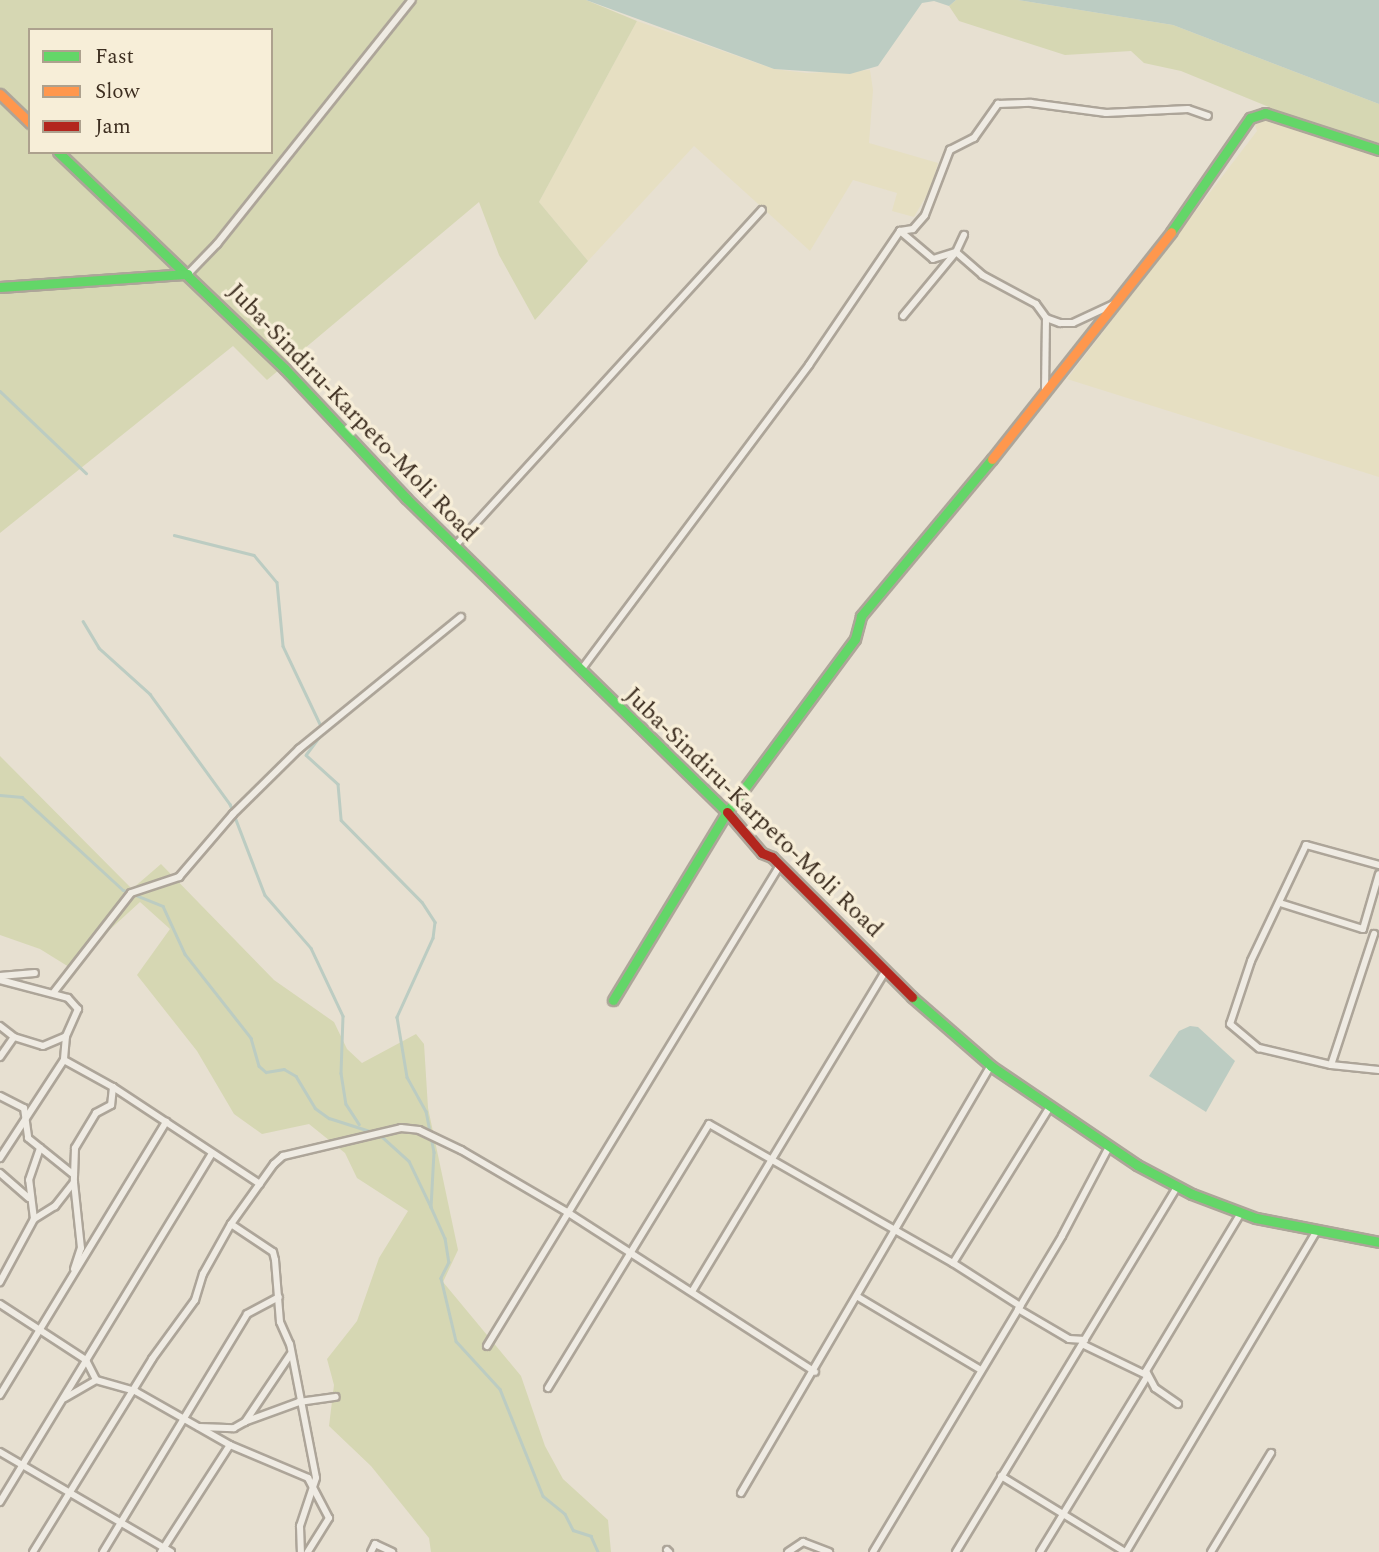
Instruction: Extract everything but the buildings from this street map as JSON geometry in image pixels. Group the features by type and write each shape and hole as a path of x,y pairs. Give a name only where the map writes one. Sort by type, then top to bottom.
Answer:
{"main road":[{"path":"0,94 28,121"},
{"path":"613,1000 727,812 855,639 861,616 1035,408 1045,390 1114,304 1254,115 1272,115 1379,150"},
{"name":"Juba-Sindiru-Karpeto-Moli Road","path":"60,154 188,274 580,671 727,812 762,853 780,864 886,970 991,1066 1049,1108 1177,1187 1241,1213 1379,1242"},
{"path":"0,286 188,274"}],"street":[{"path":"188,274 217,244 412,0"},
{"path":"580,671 809,365 900,232 913,229 925,215 950,150 974,138 998,104 1035,103 1106,113 1188,108 1208,116"},
{"path":"455,546 762,210"},
{"path":"900,232 933,259 956,252"},
{"path":"903,316 956,252 964,234"},
{"path":"956,252 1002,288 1036,304 1046,318 1045,390"},
{"path":"1046,318 1073,323 1114,304"},
{"path":"54,992 131,893 179,877 233,814 299,749 461,617"},
{"path":"1379,865 1306,845 1251,961 1230,1024 1259,1048 1331,1065 1379,1070"},
{"path":"487,1346 780,864"},
{"path":"1363,929 1379,874"},
{"path":"1280,902 1376,935 1331,1065"},
{"path":"693,1290 886,970"},
{"path":"0,978 35,972"},
{"path":"0,978 54,992 68,998 78,1009 66,1036 64,1060 0,1158"},
{"path":"0,1026 14,1037 43,1045 66,1036"},
{"path":"0,1057 14,1037"},
{"path":"64,1060 113,1087 260,1184"},
{"path":"741,1493 815,1372 991,1066"},
{"path":"23,1355 71,1277 80,1248 74,1178 75,1148 96,1113 111,1105 113,1087"},
{"path":"0,1096 24,1108 28,1138 74,1178"},
{"path":"953,1264 1049,1108"},
{"path":"0,1395 166,1122"},
{"path":"548,1388 709,1124 953,1264 1069,1339 1083,1342 1146,1376 1178,1404"},
{"path":"33,1552 195,1300 203,1274 231,1224 283,1156 401,1128 419,1130 461,1150 567,1212 693,1290 815,1372"},
{"path":"34,1219 29,1198 29,1180 40,1147"},
{"path":"873,1552 1019,1308 1109,1147"},
{"path":"0,1502 212,1153"},
{"path":"0,1173 29,1198"},
{"path":"0,1282 34,1219 55,1206 74,1178"},
{"path":"956,1552 1177,1187"},
{"path":"1040,1552 1241,1213"},
{"path":"231,1224 274,1252 280,1322 310,1438 316,1489 300,1526 301,1552"},
{"path":"1001,1476 1126,1552 1317,1230"},
{"path":"103,1552 180,1418 247,1314 279,1297"},
{"path":"858,1297 981,1370"},
{"path":"0,1304 86,1360 96,1380"},
{"path":"245,1422 290,1353"},
{"path":"61,1401 96,1380 135,1391 230,1445 308,1478 329,1518 308,1552"},
{"path":"193,1426 234,1428 299,1402 335,1397"},
{"path":"160,1552 230,1445"},
{"path":"0,1452 119,1524 164,1545 171,1552"},
{"path":"1211,1552 1271,1453"},
{"path":"788,1552 803,1542 830,1552"},
{"path":"371,1552 375,1544 392,1552"}],"shaded area":[{"path":"586,0 956,0 949,6 934,1 922,3 878,66 850,74 774,69"},
{"path":"1018,0 1379,0 1379,104 1173,25"},
{"path":"637,21 774,69 807,73 870,70 873,90 869,143 938,163 932,186 914,217 892,211 897,193 853,180 810,251 694,146 588,261 539,202"},
{"path":"1270,106 1308,123 1379,144 1379,477 1067,379 1257,131 1255,125"},
{"path":"1190,1026 1198,1027 1235,1061 1206,1112 1149,1076 1179,1031"}],"green space":[{"path":"0,0 586,0 637,21 539,202 588,261 535,320 499,255 479,202 267,380 233,346 0,533"},
{"path":"956,0 1018,0 1173,25 1379,104 1379,143 1308,123 1181,71 1144,63 1131,51 1065,55 959,21 949,6"},
{"path":"0,756 132,889 161,864 274,980 334,1022 347,1049 362,1063 416,1034 424,1044 428,1108 458,1250 443,1282 521,1376 545,1446 563,1479 608,1520 611,1552 431,1552 429,1538 371,1466 329,1426 334,1385 327,1359 357,1321 379,1258 408,1211 357,1178 345,1153 309,1124 262,1134 234,1114 197,1051 137,975 170,929 140,902 69,967 40,949 0,935"}],"waterway":[{"path":"0,391 86,473"},
{"path":"174,535 254,555 277,582 283,646 322,728"},
{"path":"83,621 99,648 150,694 230,804 265,895 311,948 343,1016 341,1073 346,1104 359,1124"},
{"path":"322,734 306,755 338,784 341,820 422,902 435,922 433,938 397,1017 407,1077 426,1111 434,1152 431,1207 445,1238 449,1262 441,1278 456,1341 500,1389 543,1496 565,1514 573,1530 591,1536 598,1552"},
{"path":"0,795 22,797 123,890 163,906 185,954 251,1038 259,1066 266,1072 284,1069 296,1076 315,1108 329,1118 379,1134 409,1161 431,1207"}],"traffic: fast":[{"path":"1171,232 1250,118 1265,113 1379,150"},
{"path":"60,154 285,369 406,498 727,812"},
{"path":"0,287 188,274"},
{"path":"613,1000 727,812 855,639 861,616 992,459"},
{"path":"912,997 991,1066 1137,1165 1192,1194 1256,1218 1379,1242"}],"traffic: slow":[{"path":"0,94 28,121"},
{"path":"992,459 1171,232"}],"traffic: jam":[{"path":"727,812 762,853 772,857 912,997"}]}
